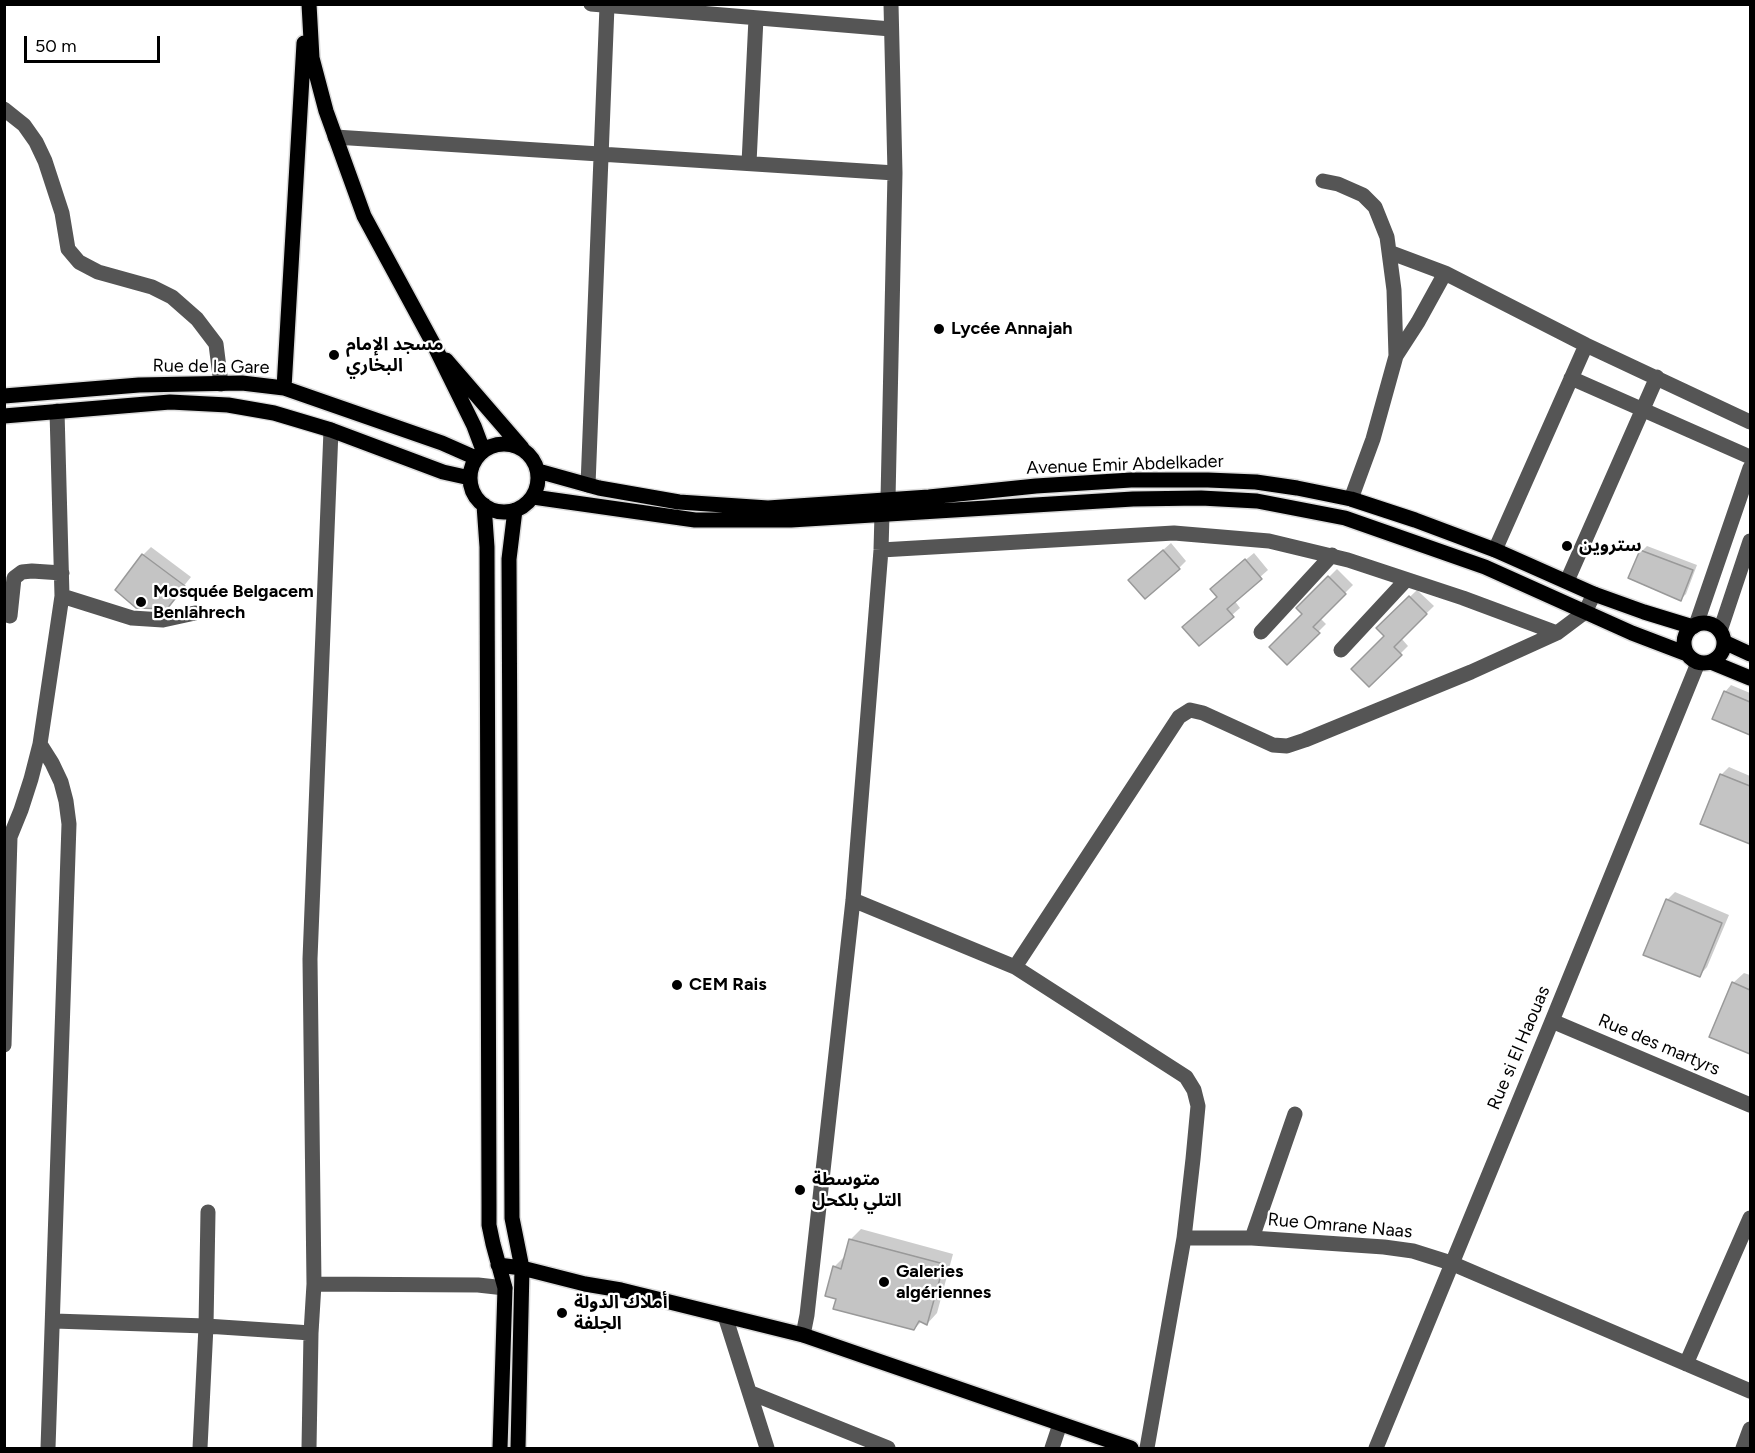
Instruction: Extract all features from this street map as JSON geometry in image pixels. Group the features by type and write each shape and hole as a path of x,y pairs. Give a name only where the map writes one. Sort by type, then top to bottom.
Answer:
{"main road":[{"path":"307,4 312,58 326,111 364,216 435,347 474,426 480,454"},
{"path":"284,388 307,4"},
{"path":"435,347 522,448 530,454 538,471 539,480 533,497 525,505 504,512 484,505 476,498 472,488 471,467 480,454 492,445 513,444 522,448"},
{"name":"Rue de la Gare","path":"4,396 139,385 242,383 284,388 480,454"},
{"path":"53,392 57,411"},
{"name":"Rue de la Gare","path":"4,416 170,402 228,405 274,413 331,430 443,472 470,478"},
{"name":"Avenue Emir Abdelkader","path":"538,471 588,485 679,502 768,508 1131,480 1256,482 1351,499 1495,550 1594,594 1644,612 1695,626"},
{"name":"Avenue Emir Abdelkader","path":"533,497 695,520 791,520 1133,499 1201,498 1257,501 1346,518 1485,567 1632,633 1750,678"},
{"path":"484,505 487,547 489,1225 505,1288 500,1449"},
{"path":"515,510 509,559 512,1218 522,1268 518,1449"},
{"path":"1722,636 1721,654 1698,660 1684,642 1685,636 1695,626 1709,624 1722,636 1750,654"},
{"path":"498,1265 522,1268 803,1335 1131,1449"}],"street":[{"path":"591,4 891,29"},
{"path":"888,499 895,173 891,4"},
{"path":"588,485 600,154 608,6"},
{"path":"749,163 756,18"},
{"path":"4,109 24,126 36,142 45,161 62,213 68,249 79,262 98,272 152,287 172,297 196,319 216,344 221,384"},
{"path":"335,136 895,173"},
{"path":"1323,181 1338,183 1363,195 1375,207 1387,237 1394,290 1396,356 1373,439 1351,499"},
{"path":"1389,252 1445,273 1586,345 1750,422"},
{"path":"1396,356 1445,273"},
{"path":"1495,550 1586,345"},
{"path":"1567,581 1657,377"},
{"path":"1571,378 1750,457"},
{"path":"4,1045 7,842 32,779 40,744 62,596 57,411"},
{"path":"309,1449 314,1284 310,959 331,430"},
{"path":"1695,626 1750,468"},
{"path":"803,1335 807,1316 853,900 882,514"},
{"path":"881,550 1174,533 1269,541 1332,555 1463,598 1557,633"},
{"path":"1722,636 1750,541"},
{"path":"1261,632 1332,555"},
{"path":"10,616 14,578 22,572 62,573"},
{"path":"1341,650 1406,580"},
{"path":"1015,967 1179,717 1190,710 1203,713 1272,745 1287,746 1471,672 1557,633 1585,612 1594,594"},
{"path":"62,596 132,618 164,620 195,613"},
{"name":"Rue si El Haouas","path":"1376,1449 1698,660"},
{"path":"40,744 61,782 69,824 48,1449"},
{"path":"853,900 1015,967 1186,1077 1194,1090 1198,1106 1184,1238 1147,1449"},
{"name":"Rue des martyrs","path":"1552,1021 1750,1105"},
{"path":"1252,1238 1295,1114"},
{"path":"200,1449 206,1326 208,1212"},
{"path":"1686,1364 1750,1218"},
{"name":"Rue Omrane Naas","path":"1184,1238 1252,1238 1413,1251 1451,1263 1750,1391"},
{"path":"314,1284 478,1285 505,1288"},
{"path":"725,1316 767,1449"},
{"path":"54,1321 206,1326 311,1333"},
{"path":"751,1393 888,1449"},
{"path":"1052,1449 1060,1424"},
{"path":"1743,1449 1750,1430"}],"building":[{"path":"1163,550 1180,569 1145,599 1128,580"},
{"path":"1640,550 1693,570 1681,601 1628,578"},
{"path":"142,554 185,586 167,609 136,608 115,590"},
{"path":"1245,559 1262,579 1227,609 1234,617 1199,646 1182,627 1217,597 1210,589"},
{"path":"1328,576 1346,594 1313,627 1320,633 1287,665 1269,647 1302,614 1296,608"},
{"path":"1409,596 1427,614 1394,647 1402,655 1369,687 1351,669 1384,636 1376,628"},
{"path":"1724,691 1750,702 1750,735 1712,719"},
{"path":"1720,774 1750,786 1750,844 1700,824"},
{"path":"1666,899 1722,923 1700,977 1643,955"},
{"path":"1732,982 1750,990 1750,1054 1709,1037"},
{"name":"Galeries algériennes","path":"849,1239 944,1264 927,1325 919,1321 914,1330 833,1309 836,1299 825,1296 833,1266 841,1269"}],"place":[{"name":"Lycée Annajah","path":"939,329"},
{"name":"مسجد الإمام البخاري","path":"334,355"},
{"name":"ستروين","path":"1567,546"},
{"name":"Mosquée Belgacem Benlahrech","path":"141,602"},
{"name":"CEM Rais","path":"677,985"},
{"name":"متوسطة التلي بلكحل","path":"800,1190"},
{"name":"Galeries algériennes","path":"884,1282"},
{"name":"أملاك الدولة الجلفة","path":"562,1313"}]}
